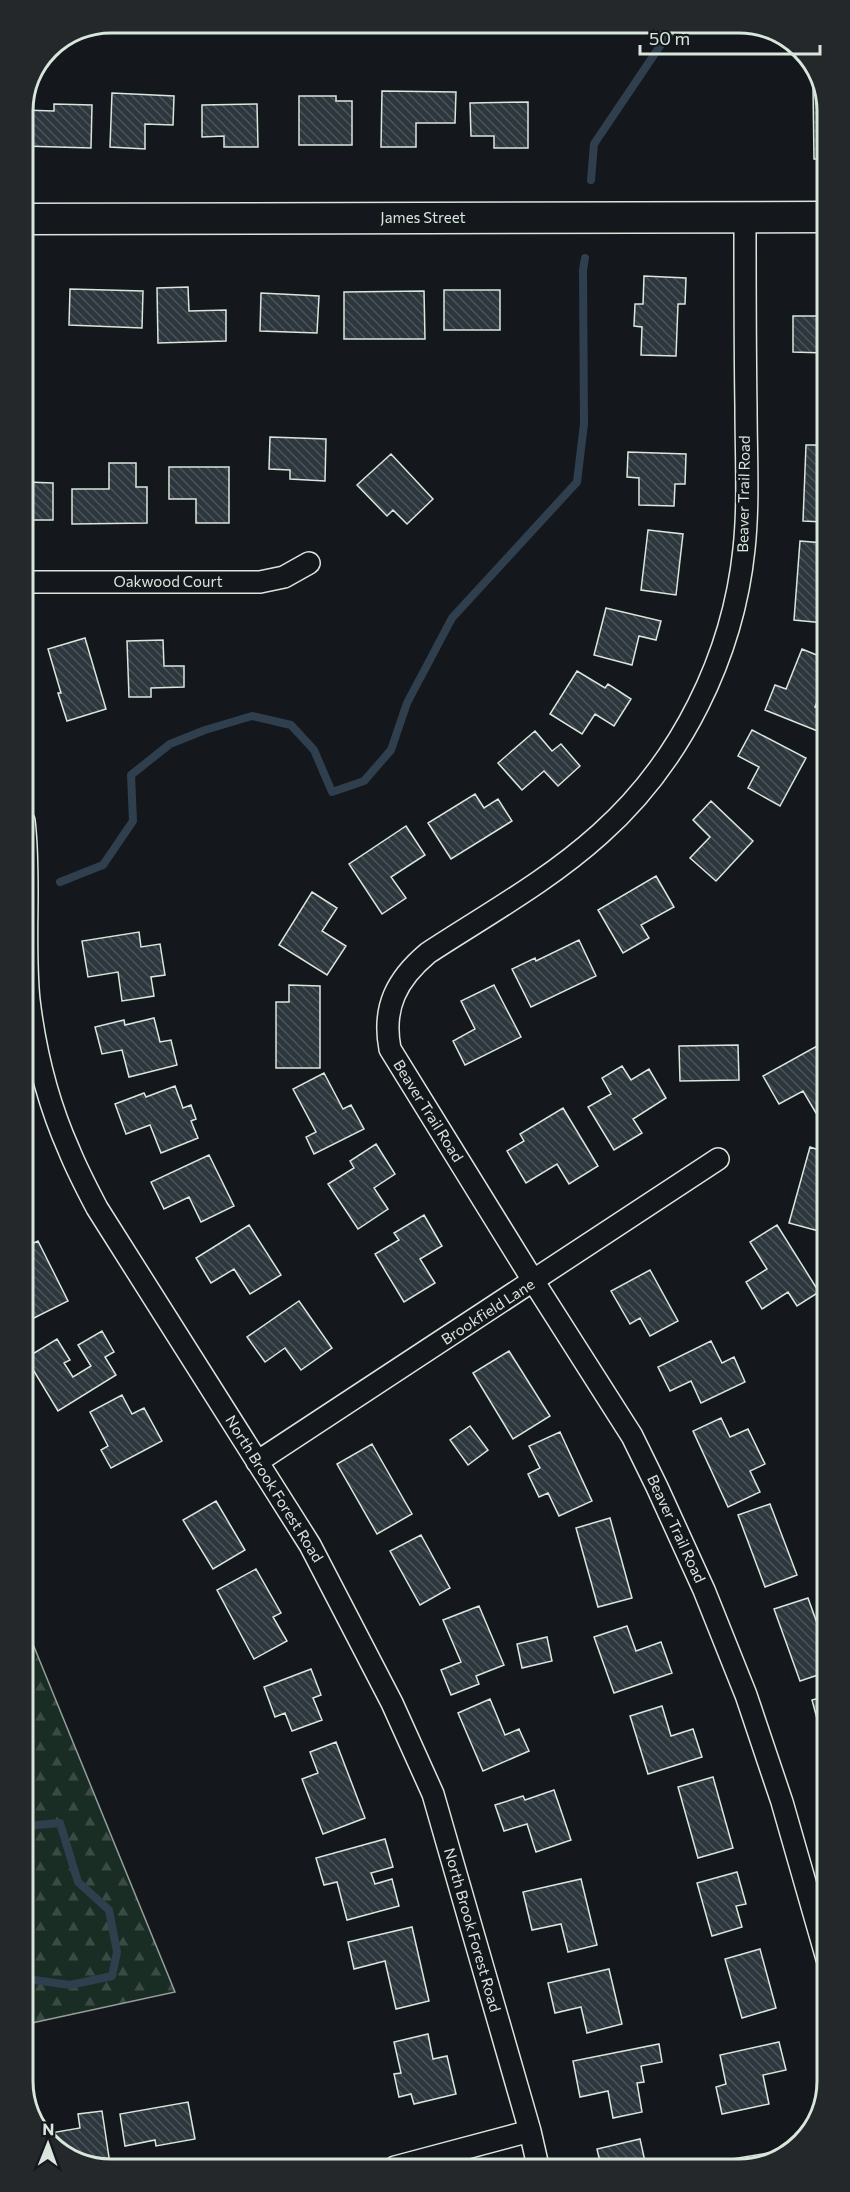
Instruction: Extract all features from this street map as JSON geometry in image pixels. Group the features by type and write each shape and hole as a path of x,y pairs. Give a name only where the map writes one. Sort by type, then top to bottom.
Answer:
{"street":[{"name":"Beaver Trail Road","path":"745,217 746,522 735,602 717,664 693,715 663,763 639,794 600,834 556,870 428,953 411,968 396,989 388,1014 387,1036 390,1049 632,1436 704,1590 746,1695 779,1792 817,1924"},
{"name":"James Street","path":"33,219 817,218"},
{"name":"Oakwood Court","path":"33,582 260,582 284,577 309,563"},
{"name":"North Brook Forest Road","path":"33,1022 40,1061 58,1122 97,1208 310,1545 392,1703 433,1794 536,2159"},
{"name":"Brookfield Lane","path":"257,1462 718,1160"},
{"path":"425,2159 530,2131"}],"green space":[{"path":"33,1644 175,1992 33,2023"}],"building":[{"path":"813,86 817,111 817,159 814,159"},
{"path":"382,91 456,92 455,123 416,123 416,147 381,147"},
{"path":"112,93 174,96 173,125 145,124 145,149 110,147"},
{"path":"299,96 336,96 336,101 352,101 352,145 299,145"},
{"path":"528,102 528,148 494,148 494,136 471,136 470,103"},
{"path":"54,104 92,105 91,148 33,146 33,110 54,111"},
{"path":"257,104 258,147 224,147 224,136 202,137 202,105"},
{"path":"644,276 686,278 685,304 678,304 676,356 641,355 642,327 634,326 635,304 643,304"},
{"path":"188,287 189,311 226,310 226,341 158,343 157,288"},
{"path":"70,289 143,291 142,328 69,325"},
{"path":"444,290 500,290 500,330 444,330"},
{"path":"424,291 425,339 344,339 344,292"},
{"path":"261,293 319,296 317,333 260,331"},
{"path":"793,316 817,316 817,353 793,352"},
{"path":"270,437 326,439 325,481 290,479 290,470 269,469"},
{"path":"806,445 817,445 817,522 803,521"},
{"path":"628,452 686,454 685,484 675,484 674,506 639,505 639,478 627,477"},
{"path":"391,454 433,499 407,524 393,510 387,516 357,485"},
{"path":"109,463 136,463 136,487 147,487 147,523 72,524 72,489 109,489"},
{"path":"169,467 229,467 229,523 196,523 196,499 169,499"},
{"path":"33,482 53,483 53,520 33,520"},
{"path":"648,530 683,534 676,595 641,590"},
{"path":"800,541 817,542 817,622 794,620"},
{"path":"606,608 661,621 656,640 639,636 632,665 594,655"},
{"path":"85,638 106,709 67,721 48,649"},
{"path":"163,640 164,666 184,666 184,687 151,688 151,697 129,697 127,641"},
{"path":"802,649 817,655 817,702 815,707 817,708 817,731 765,710 775,685 786,689"},
{"path":"577,671 605,688 608,684 631,699 614,726 595,714 582,734 550,714"},
{"path":"752,730 806,758 780,806 748,788 759,767 738,756"},
{"path":"535,731 552,751 561,744 580,766 558,786 544,771 522,790 498,763"},
{"path":"475,794 484,808 498,799 512,821 451,859 428,823"},
{"path":"711,801 753,841 716,881 690,858 710,837 693,820"},
{"path":"406,826 425,855 391,877 406,898 382,914 349,864"},
{"path":"656,876 674,907 641,925 649,938 623,953 598,910"},
{"path":"312,892 337,908 322,931 346,946 327,975 279,945"},
{"path":"139,932 141,947 160,944 165,975 151,977 154,996 122,1001 118,972 88,977 82,941"},
{"path":"579,940 596,976 531,1007 512,969 535,958 536,961"},
{"path":"289,985 320,986 320,1068 276,1068 276,1002 289,1002"},
{"path":"494,985 521,1037 465,1065 453,1041 475,1029 461,1001"},
{"path":"154,1018 160,1042 171,1040 177,1065 129,1077 122,1050 102,1054 95,1027 124,1020 125,1025"},
{"path":"738,1045 739,1080 680,1081 679,1046"},
{"path":"817,1046 817,1112 803,1091 779,1104 763,1076"},
{"path":"622,1066 631,1080 649,1069 666,1098 633,1119 642,1133 614,1150 588,1107 611,1094 602,1078"},
{"path":"324,1073 343,1109 351,1105 364,1129 314,1154 306,1137 316,1132 293,1089"},
{"path":"175,1086 183,1108 191,1105 196,1119 191,1121 198,1138 161,1153 150,1125 126,1134 115,1104 144,1093 146,1097"},
{"path":"563,1108 598,1166 569,1184 557,1164 526,1183 507,1151 524,1141 520,1134"},
{"path":"376,1144 395,1174 374,1188 388,1209 358,1229 328,1184 354,1168 350,1161"},
{"path":"810,1147 817,1149 817,1231 789,1223"},
{"path":"209,1155 234,1206 201,1222 189,1197 164,1209 151,1182"},
{"path":"424,1215 442,1246 420,1259 435,1283 404,1302 375,1254 399,1240 394,1233"},
{"path":"249,1225 281,1275 250,1294 234,1269 211,1283 196,1258"},
{"path":"777,1225 817,1289 817,1293 797,1306 788,1292 762,1309 746,1282 767,1269 750,1242"},
{"path":"38,1241 68,1301 33,1318 33,1243"},
{"path":"650,1270 678,1321 650,1336 640,1318 630,1324 611,1291"},
{"path":"299,1301 332,1348 301,1370 285,1348 265,1362 247,1337"},
{"path":"102,1331 114,1352 105,1357 116,1375 58,1411 33,1370 33,1354 57,1339 70,1360 64,1363 73,1377 91,1366 78,1345"},
{"path":"711,1341 722,1363 734,1357 745,1382 701,1403 691,1381 670,1391 658,1367"},
{"path":"509,1351 550,1416 513,1439 473,1373"},
{"path":"122,1395 132,1414 144,1408 162,1441 111,1468 101,1450 108,1446 90,1412"},
{"path":"721,1418 730,1437 748,1429 765,1464 750,1471 760,1492 728,1507 693,1431"},
{"path":"470,1426 488,1450 468,1465 450,1440"},
{"path":"560,1432 592,1501 559,1516 548,1493 539,1497 528,1474 540,1468 529,1446"},
{"path":"372,1444 412,1514 377,1534 337,1464"},
{"path":"216,1501 245,1550 213,1569 183,1520"},
{"path":"770,1504 797,1575 765,1587 738,1515"},
{"path":"610,1518 632,1598 598,1607 576,1528"},
{"path":"421,1535 450,1588 420,1605 390,1551"},
{"path":"256,1569 281,1613 273,1617 287,1641 254,1659 217,1590"},
{"path":"808,1598 817,1623 817,1675 800,1681 774,1609"},
{"path":"479,1606 504,1665 476,1676 479,1684 451,1695 441,1670 461,1662 443,1620"},
{"path":"627,1626 636,1651 661,1642 672,1673 614,1693 594,1637"},
{"path":"547,1637 552,1661 522,1668 517,1644"},
{"path":"311,1669 321,1695 313,1698 322,1720 292,1731 285,1713 275,1717 264,1687"},
{"path":"490,1699 505,1735 519,1729 529,1751 483,1771 458,1713"},
{"path":"817,1699 817,1718 812,1700"},
{"path":"662,1706 671,1736 693,1729 702,1757 648,1774 630,1716"},
{"path":"336,1742 365,1818 323,1834 302,1779 318,1773 310,1752"},
{"path":"713,1777 733,1848 698,1858 678,1787"},
{"path":"554,1790 571,1840 536,1852 527,1824 504,1831 495,1805 523,1796 525,1800"},
{"path":"385,1839 393,1867 371,1873 375,1884 392,1879 399,1906 347,1920 337,1882 324,1885 316,1858"},
{"path":"737,1872 746,1904 736,1906 742,1927 712,1936 697,1883"},
{"path":"581,1879 597,1945 568,1952 561,1924 532,1930 523,1892"},
{"path":"412,1927 429,2001 396,2009 385,1961 354,1969 348,1942"},
{"path":"760,1949 776,2008 742,2018 725,1959"},
{"path":"609,1969 622,2024 587,2033 581,2007 555,2013 548,1983"},
{"path":"428,2034 433,2059 447,2056 456,2094 414,2104 411,2094 399,2097 394,2074 401,2073 394,2042"},
{"path":"779,2042 786,2070 763,2075 769,2104 722,2114 716,2087 726,2084 720,2055"},
{"path":"659,2044 662,2062 641,2066 644,2082 637,2083 642,2112 613,2118 608,2091 580,2097 573,2061"},
{"path":"188,2102 195,2139 156,2146 155,2140 125,2146 120,2114"},
{"path":"102,2111 109,2159 86,2155 78,2151 78,2128 80,2128 78,2114"},
{"path":"640,2139 644,2159 599,2159 597,2149"},
{"path":"768,2153 754,2157 731,2159"}],"waterway":[{"path":"591,180 594,144 670,33"},
{"path":"60,882 103,865 133,821 131,775 170,744 205,730 252,716 291,725 314,750 332,792 364,781 391,750 407,703 452,618 577,482 584,424 583,270 585,258"},
{"path":"33,1825 60,1823 78,1882 109,1910 117,1952 112,1976 70,1985 33,1980"}]}
